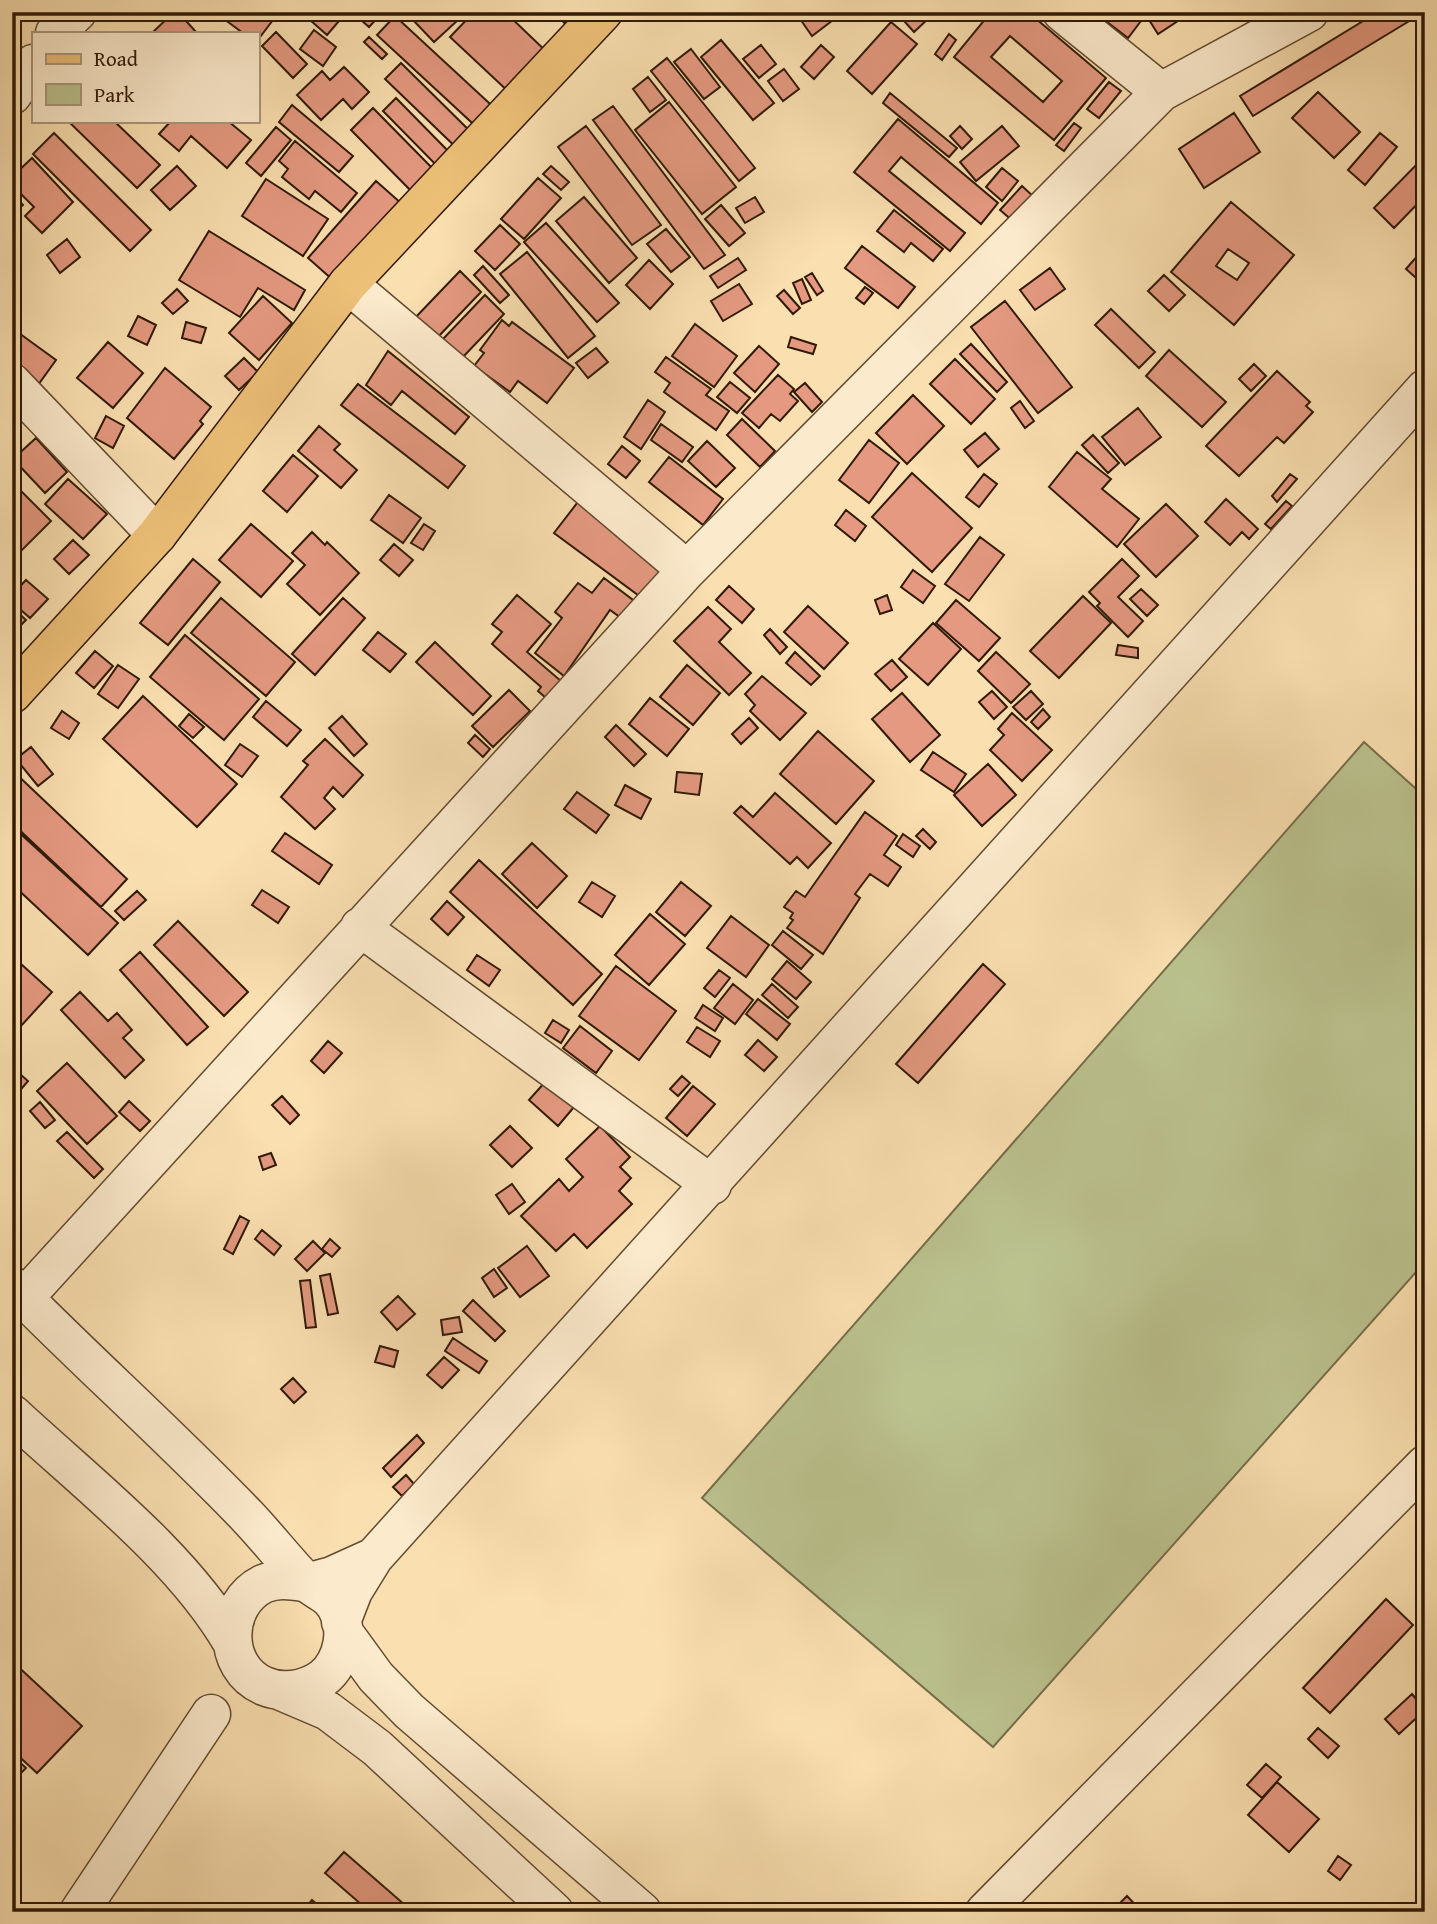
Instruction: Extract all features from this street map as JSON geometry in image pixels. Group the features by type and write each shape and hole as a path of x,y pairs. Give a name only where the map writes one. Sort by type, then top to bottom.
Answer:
{"main road":[{"path":"12,694 157,535 348,284 603,12"}],"street":[{"path":"53,32 56,12"},
{"path":"54,32 77,12"},
{"path":"1062,12 1161,92"},
{"path":"642,1912 409,1711 376,1677 342,1628 330,1598 306,1582 246,1515 18,1292 360,927 687,570 1161,92 1309,12"},
{"path":"12,95 32,65"},
{"path":"348,284 687,570"},
{"path":"12,383 157,535"},
{"path":"211,1714 238,1699 277,1689 300,1689 318,1682 332,1669 341,1653 342,1628 353,1591 374,1557 712,1185 1425,389"},
{"path":"360,927 712,1185"},
{"path":"12,1414 186,1576 213,1609 248,1674 328,1711 377,1748 554,1912"},
{"path":"985,1912 1425,1465"},
{"path":"79,1912 211,1714 233,1647 232,1624 238,1608 249,1594 264,1584 281,1579 306,1582 332,1576 374,1557"}],"green space":[{"path":"1364,742 1425,797 1425,1262 993,1747 702,1498"}],"building":[{"path":"174,12 178,12 196,32 153,32"},
{"path":"229,12 279,12 259,38 259,32 242,32 224,19"},
{"path":"301,12 343,12 345,14 327,35"},
{"path":"352,12 381,12 382,13 369,27"},
{"path":"421,12 450,12 458,20 434,42 413,20"},
{"path":"474,12 505,12 550,55 512,95 450,37"},
{"path":"554,12 591,12 572,31"},
{"path":"803,12 834,12 837,17 812,36 798,16"},
{"path":"896,12 923,12 929,18 914,32"},
{"path":"991,12 1028,12 1106,78 1054,140 954,57","holes":["1010,36 1062,81 1043,102 991,57"]},
{"path":"1094,12 1138,12 1144,17 1128,38"},
{"path":"1144,12 1185,12 1187,15 1158,34"},
{"path":"1378,12 1424,12 1253,116 1240,96"},
{"path":"395,16 501,114 483,133 377,35"},
{"path":"891,22 917,44 872,94 847,71"},
{"path":"314,30 336,47 323,66 300,49"},
{"path":"276,32 307,64 293,78 262,46"},
{"path":"949,34 956,40 942,60 935,54"},
{"path":"369,37 387,54 382,59 364,42"},
{"path":"721,40 774,103 753,120 701,57"},
{"path":"761,45 776,64 759,78 743,59"},
{"path":"821,45 834,57 814,79 801,67"},
{"path":"691,49 720,87 704,99 674,62"},
{"path":"667,58 755,168 739,181 651,71"},
{"path":"401,63 479,140 464,155 385,79"},
{"path":"344,67 369,92 352,109 343,99 321,120 297,95 322,71 330,80"},
{"path":"784,69 799,89 783,101 768,81"},
{"path":"648,77 666,100 650,112 633,89"},
{"path":"1109,82 1121,91 1099,118 1087,109"},
{"path":"1318,92 1360,132 1334,158 1292,118"},
{"path":"890,93 957,148 949,157 883,103"},
{"path":"396,98 452,155 438,167 383,111"},
{"path":"669,102 736,187 702,214 635,130"},
{"path":"292,105 353,156 339,172 279,122"},
{"path":"613,106 725,255 704,269 593,120"},
{"path":"373,108 440,176 418,198 351,130"},
{"path":"1234,113 1260,152 1204,188 1179,149"},
{"path":"898,119 998,203 981,224 901,157 889,171 965,233 950,251 854,172"},
{"path":"69,122 115,122 160,165 137,188"},
{"path":"170,122 229,122 251,140 227,168 191,136 179,151 159,134"},
{"path":"1074,123 1081,128 1064,151 1056,145"},
{"path":"586,126 661,225 632,245 558,147"},
{"path":"960,126 972,139 962,149 950,136"},
{"path":"1002,126 1019,146 976,181 960,162"},
{"path":"276,127 291,140 261,176 246,163"},
{"path":"54,133 151,230 130,251 33,154"},
{"path":"1380,133 1397,147 1365,185 1348,170"},
{"path":"295,141 357,193 341,212 315,191 309,199 282,177 288,169 279,161"},
{"path":"1425,156 1425,196 1394,228 1374,208"},
{"path":"32,158 73,202 42,233 25,216 34,207 12,185 12,177"},
{"path":"177,166 196,186 170,210 151,190"},
{"path":"551,166 569,182 561,190 543,174"},
{"path":"1002,168 1018,181 1002,201 986,187"},
{"path":"538,178 561,198 524,239 501,219"},
{"path":"266,179 328,219 303,256 242,216"},
{"path":"376,181 402,204 333,280 308,258"},
{"path":"1022,186 1035,198 1014,222 1000,210"},
{"path":"12,193 23,205 12,215"},
{"path":"584,197 637,258 609,283 556,221"},
{"path":"755,197 764,212 745,223 736,208"},
{"path":"1231,202 1294,255 1234,325 1171,272","holes":["1228,249 1249,263 1237,280 1216,266"]},
{"path":"721,205 745,233 729,246 705,219"},
{"path":"894,210 943,249 933,261 911,243 904,252 877,231"},
{"path":"546,223 619,303 597,322 524,242"},
{"path":"500,225 520,244 495,270 475,251"},
{"path":"666,229 690,257 671,272 647,244"},
{"path":"209,231 305,290 294,310 258,288 240,317 179,280"},
{"path":"67,239 80,257 60,273 47,255"},
{"path":"862,246 915,287 898,308 845,268"},
{"path":"1425,247 1425,286 1406,269"},
{"path":"527,252 595,336 568,358 500,274"},
{"path":"738,258 746,270 718,288 710,276"},
{"path":"649,260 673,284 650,309 626,285"},
{"path":"483,266 509,295 500,303 474,275"},
{"path":"1050,268 1065,289 1035,310 1020,290"},
{"path":"460,271 481,292 436,339 414,319"},
{"path":"812,273 823,291 817,295 805,277"},
{"path":"1164,275 1185,295 1169,311 1148,291"},
{"path":"802,279 811,300 802,304 793,283"},
{"path":"739,284 752,304 723,321 711,301"},
{"path":"865,287 873,293 864,304 856,298"},
{"path":"177,289 188,301 173,314 162,303"},
{"path":"784,290 800,308 793,314 777,296"},
{"path":"485,295 504,314 462,358 443,339"},
{"path":"263,296 292,323 259,360 229,333"},
{"path":"1005,301 1072,387 1038,413 971,327"},
{"path":"1111,309 1155,352 1139,368 1095,325"},
{"path":"138,316 156,325 147,345 128,336"},
{"path":"502,320 509,326 512,322 574,368 547,403 518,381 510,392 474,366 484,353 480,350"},
{"path":"186,322 206,328 201,343 182,338"},
{"path":"695,324 737,356 714,387 672,356"},
{"path":"12,328 56,360 38,385 12,367"},
{"path":"791,337 816,345 813,354 788,347"},
{"path":"108,342 143,373 113,408 77,378"},
{"path":"971,344 1007,382 997,392 960,354"},
{"path":"759,346 779,364 755,392 734,373"},
{"path":"596,348 608,362 588,378 576,363"},
{"path":"1169,350 1226,402 1202,427 1146,376"},
{"path":"388,351 469,417 455,434 402,391 391,405 366,385"},
{"path":"666,357 711,389 706,395 729,411 716,430 664,392 670,383 655,372"},
{"path":"244,358 258,372 239,390 225,376"},
{"path":"955,359 995,399 971,424 930,384"},
{"path":"1254,364 1266,376 1251,391 1239,379"},
{"path":"165,368 211,407 200,421 203,424 174,459 127,418"},
{"path":"1277,371 1310,402 1306,406 1313,412 1284,443 1277,437 1239,476 1206,446"},
{"path":"778,375 794,389 790,394 798,401 780,421 771,414 759,428 742,413"},
{"path":"730,382 750,398 737,413 717,397"},
{"path":"805,383 822,402 812,412 794,392"},
{"path":"358,384 465,466 448,488 341,405"},
{"path":"913,395 944,426 907,464 876,433"},
{"path":"648,400 665,412 641,449 624,437"},
{"path":"1020,401 1034,421 1025,428 1011,408"},
{"path":"1138,408 1161,437 1125,465 1102,437"},
{"path":"106,416 124,426 113,448 95,438"},
{"path":"742,419 775,451 760,467 727,435"},
{"path":"661,424 693,447 682,462 651,440"},
{"path":"319,426 340,444 334,450 357,470 341,488 298,451"},
{"path":"985,433 999,449 978,467 964,450"},
{"path":"1093,435 1119,463 1108,473 1082,445"},
{"path":"36,438 67,472 45,493 13,459"},
{"path":"869,440 899,463 869,503 839,480"},
{"path":"707,441 735,468 716,487 688,461"},
{"path":"622,446 640,461 626,478 608,464"},
{"path":"1077,452 1111,479 1102,489 1139,519 1117,547 1049,487"},
{"path":"293,455 318,476 287,512 263,491"},
{"path":"669,457 723,499 703,525 649,482"},
{"path":"912,473 972,528 932,572 872,517"},
{"path":"984,474 997,484 979,507 966,497"},
{"path":"1290,474 1297,479 1277,502 1272,496"},
{"path":"68,479 107,514 83,539 45,504"},
{"path":"12,482 51,521 18,554 12,549"},
{"path":"389,495 421,518 403,543 371,520"},
{"path":"581,498 668,563 642,598 554,533"},
{"path":"1226,499 1258,529 1249,539 1242,532 1230,545 1205,522"},
{"path":"1286,501 1292,506 1271,529 1265,524"},
{"path":"1166,504 1198,536 1156,577 1124,544"},
{"path":"846,510 866,526 855,541 835,525"},
{"path":"251,524 293,561 261,597 219,560"},
{"path":"424,524 435,531 423,550 411,543"},
{"path":"312,532 325,545 327,542 359,573 320,615 287,584 305,565 292,553"},
{"path":"980,537 1004,555 969,601 945,584"},
{"path":"73,540 89,555 69,574 54,559"},
{"path":"394,544 413,560 399,576 380,560"},
{"path":"193,559 220,582 168,645 140,623"},
{"path":"1122,559 1139,576 1118,597 1143,621 1128,637 1097,606 1100,603 1089,592"},
{"path":"913,570 935,586 923,603 901,587"},
{"path":"604,578 637,603 624,620 610,610 564,676 535,653 562,618 555,612 578,583 592,593"},
{"path":"26,580 48,599 30,618 12,602 12,595"},
{"path":"729,586 754,609 742,623 716,600"},
{"path":"1141,589 1158,605 1147,616 1130,599"},
{"path":"517,595 551,624 527,652 568,687 553,704 538,691 541,687 492,644 502,632 492,624"},
{"path":"887,595 892,610 880,614 875,600"},
{"path":"1083,596 1111,623 1059,678 1030,651"},
{"path":"221,598 295,662 266,696 191,633"},
{"path":"343,598 365,618 315,675 292,654"},
{"path":"956,600 1000,638 979,661 936,623"},
{"path":"808,606 848,643 824,669 784,632"},
{"path":"12,607 26,620 12,634"},
{"path":"708,607 731,629 719,642 751,673 729,695 674,641"},
{"path":"933,623 961,649 928,685 899,659"},
{"path":"770,629 787,647 780,654 764,635"},
{"path":"378,632 406,654 390,672 363,650"},
{"path":"185,635 259,699 224,740 150,677"},
{"path":"435,642 491,696 473,715 416,662"},
{"path":"1118,645 1138,648 1138,658 1116,655"},
{"path":"95,651 113,666 94,688 76,673"},
{"path":"795,652 820,676 811,685 786,663"},
{"path":"996,652 1030,684 1011,703 978,671"},
{"path":"892,660 907,677 891,691 875,674"},
{"path":"118,665 139,679 118,708 98,694"},
{"path":"687,665 720,693 693,725 660,697"},
{"path":"762,676 806,713 780,740 750,711 755,705 745,694"},
{"path":"509,690 530,711 493,747 472,726"},
{"path":"992,691 1007,707 994,719 979,702"},
{"path":"1031,691 1043,704 1026,720 1013,707"},
{"path":"902,693 940,735 910,762 872,719"},
{"path":"143,696 237,784 197,827 103,739"},
{"path":"650,698 689,729 667,756 629,724"},
{"path":"266,701 301,730 287,746 253,717"},
{"path":"1043,709 1050,717 1038,729 1031,722"},
{"path":"62,711 79,723 69,739 51,728"},
{"path":"1012,713 1052,750 1022,781 990,750 1004,735 998,729"},
{"path":"189,714 204,727 193,738 179,726"},
{"path":"342,716 367,744 354,756 329,728"},
{"path":"749,718 758,728 741,744 732,734"},
{"path":"616,725 646,754 634,766 605,737"},
{"path":"818,731 874,781 836,824 780,774"},
{"path":"475,735 490,749 483,757 468,743"},
{"path":"325,739 363,775 343,797 333,787 324,798 335,809 315,829 281,797 308,765 303,761"},
{"path":"240,744 258,756 242,777 225,765"},
{"path":"31,747 53,774 38,786 16,759"},
{"path":"933,752 966,774 954,792 921,770"},
{"path":"988,764 1016,795 982,826 954,795"},
{"path":"12,770 127,879 101,907 12,823"},
{"path":"677,772 702,774 699,795 675,792"},
{"path":"625,785 651,799 641,819 615,805"},
{"path":"577,792 609,815 596,833 564,809"},
{"path":"775,793 831,843 808,868 797,857 790,864 734,813 741,806 753,817"},
{"path":"865,812 897,836 884,855 901,867 888,886 870,874 855,894 860,898 823,954 787,928 793,920 790,918 793,913 784,907 796,891 805,897"},
{"path":"12,826 118,923 88,955 12,884"},
{"path":"923,829 936,842 930,849 916,836"},
{"path":"285,833 332,865 319,884 272,851"},
{"path":"903,834 920,846 913,857 896,845"},
{"path":"532,843 567,876 537,908 502,874"},
{"path":"479,860 602,974 573,1005 450,892"},
{"path":"592,882 615,896 602,917 579,902"},
{"path":"681,882 711,906 685,936 656,912"},
{"path":"262,890 289,907 278,923 252,905"},
{"path":"137,891 146,900 124,920 115,911"},
{"path":"447,901 464,917 448,935 431,919"},
{"path":"650,914 685,944 649,985 615,955"},
{"path":"731,916 769,945 746,977 707,948"},
{"path":"178,921 248,992 224,1016 154,945"},
{"path":"783,931 813,955 801,969 772,945"},
{"path":"140,952 208,1027 187,1045 120,970"},
{"path":"477,955 500,970 489,986 467,970"},
{"path":"787,961 811,982 796,999 772,979"},
{"path":"21,964 52,992 21,1026 12,1019 12,974"},
{"path":"983,964 1005,984 918,1083 896,1064"},
{"path":"616,966 676,1011 639,1060 579,1016"},
{"path":"719,970 730,978 715,997 704,988"},
{"path":"733,984 753,1000 735,1024 714,1008"},
{"path":"772,984 798,1007 788,1018 762,995"},
{"path":"80,992 108,1021 117,1013 132,1030 123,1038 144,1060 125,1078 61,1010"},
{"path":"758,999 790,1024 777,1040 746,1014"},
{"path":"703,1005 723,1018 715,1031 695,1018"},
{"path":"553,1020 569,1030 561,1043 545,1033"},
{"path":"580,1026 612,1051 596,1073 563,1048"},
{"path":"697,1027 720,1041 710,1057 687,1042"},
{"path":"758,1040 777,1057 764,1071 745,1055"},
{"path":"328,1041 342,1053 324,1073 311,1061"},
{"path":"67,1063 117,1116 87,1144 37,1091"},
{"path":"12,1067 28,1081 12,1100"},
{"path":"682,1076 690,1083 678,1096 670,1089"},
{"path":"546,1081 574,1107 558,1126 529,1100"},
{"path":"693,1086 715,1104 687,1136 666,1118"},
{"path":"282,1096 299,1115 290,1124 272,1105"},
{"path":"129,1101 150,1121 140,1131 119,1112"},
{"path":"40,1102 55,1120 45,1128 30,1111"},
{"path":"510,1126 532,1148 512,1167 490,1145"},
{"path":"600,1126 630,1157 620,1167 631,1178 619,1191 632,1204 587,1248 574,1234 556,1251 521,1216 559,1179 569,1191 583,1177 566,1159"},
{"path":"67,1132 103,1169 94,1178 57,1141"},
{"path":"271,1153 276,1165 263,1170 259,1157"},
{"path":"512,1184 525,1202 509,1214 496,1195"},
{"path":"240,1216 249,1221 233,1254 224,1249"},
{"path":"262,1230 281,1246 274,1255 255,1239"},
{"path":"330,1239 340,1248 332,1257 322,1249"},
{"path":"313,1241 325,1253 307,1271 295,1259"},
{"path":"527,1246 549,1276 520,1297 498,1268"},
{"path":"494,1269 507,1288 494,1297 482,1278"},
{"path":"330,1274 338,1313 328,1315 320,1276"},
{"path":"310,1280 316,1327 306,1328 300,1281"},
{"path":"398,1296 415,1314 397,1330 381,1312"},
{"path":"473,1300 505,1331 495,1341 463,1311"},
{"path":"459,1317 462,1332 443,1335 441,1320"},
{"path":"453,1338 487,1361 479,1373 445,1351"},
{"path":"380,1346 398,1351 394,1367 375,1362"},
{"path":"444,1357 459,1370 442,1388 427,1375"},
{"path":"293,1378 306,1392 294,1403 281,1389"},
{"path":"417,1435 424,1443 391,1477 383,1468"},
{"path":"406,1475 414,1484 402,1496 393,1487"},
{"path":"1386,1599 1413,1625 1330,1713 1303,1688"},
{"path":"12,1661 82,1726 37,1773 12,1750"},
{"path":"1412,1694 1425,1710 1399,1734 1385,1719"},
{"path":"1318,1728 1339,1746 1328,1758 1308,1739"},
{"path":"12,1755 26,1768 12,1782"},
{"path":"1266,1764 1281,1777 1262,1798 1247,1785"},
{"path":"1277,1782 1319,1819 1289,1852 1248,1815"},
{"path":"344,1852 413,1912 370,1912 325,1873"},
{"path":"1338,1856 1351,1865 1340,1880 1328,1871"},
{"path":"1127,1896 1142,1912 1111,1912"},
{"path":"312,1900 326,1912 302,1912"}]}
